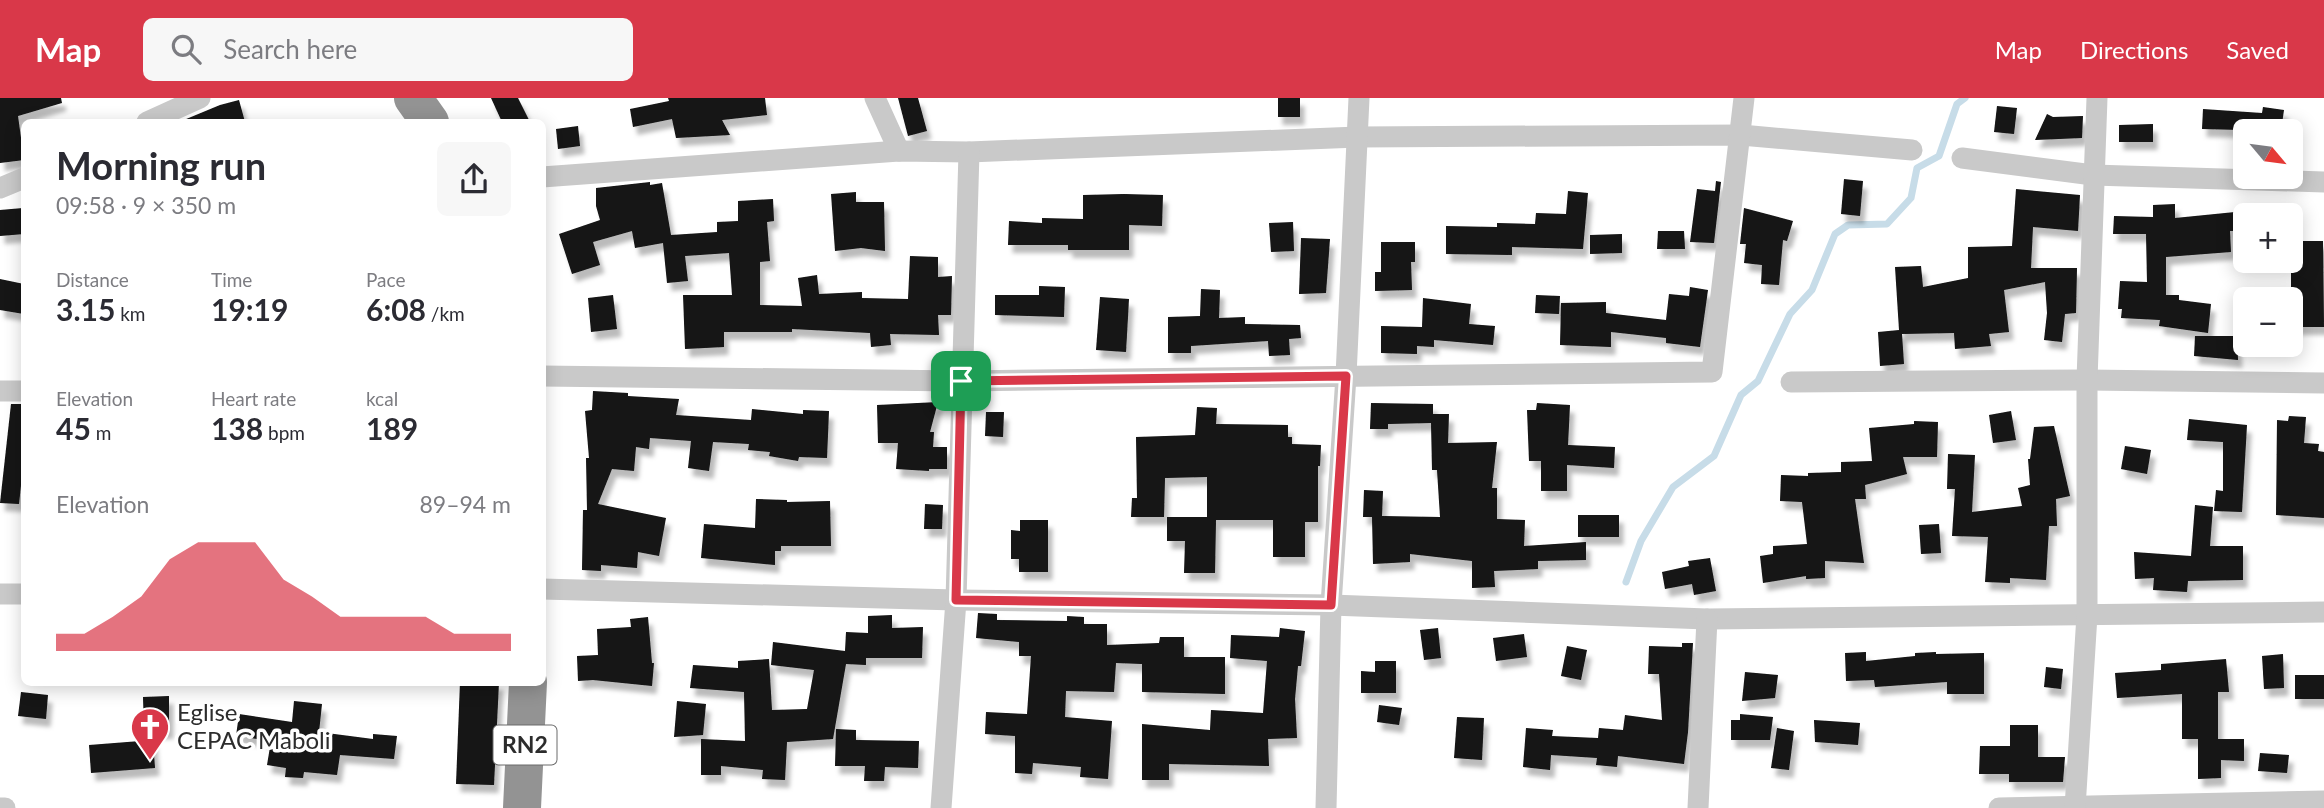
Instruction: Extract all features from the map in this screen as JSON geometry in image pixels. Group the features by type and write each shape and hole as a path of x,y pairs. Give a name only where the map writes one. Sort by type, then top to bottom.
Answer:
{"highway":[{"path":"413,98 428,119"},
{"name":"RN2","path":"522,808 528,686"}],"street":[{"path":"154,119 200,98"},
{"path":"875,98 899,151"},
{"path":"1326,808 1331,605 1346,376 1359,98"},
{"path":"546,376 961,381 1712,372 1744,98"},
{"path":"2075,808 2087,615 2087,380 2097,98"},
{"path":"546,177 899,151 969,152 1358,137 1741,135 1912,150"},
{"path":"941,808 956,600 969,152"},
{"path":"1962,158 2093,175 2324,182"},
{"path":"0,188 21,179"},
{"path":"1791,382 2087,380 2324,383"},
{"path":"0,391 21,391"},
{"path":"546,589 956,600 1331,605 1707,619 2324,612"},
{"path":"0,594 21,594"},
{"path":"1699,808 1707,619"},
{"path":"1999,808 2324,800"}],"building":[{"path":"0,98 61,98 62,103 18,116 21,160 0,163"},
{"path":"491,98 518,98 528,119 501,119"},
{"path":"668,98 765,98 767,115 722,120 730,135 676,138 672,119 633,127 630,109 669,101"},
{"path":"898,98 918,98 927,131 908,136"},
{"path":"1278,98 1300,98 1300,117 1278,117"},
{"path":"239,100 244,119 186,119"},
{"path":"1997,106 2017,108 2014,134 1994,132"},
{"path":"2263,107 2284,110 2283,119 2233,119 2233,130 2202,129 2203,109 2262,113"},
{"path":"2047,114 2053,117 2083,116 2082,138 2035,140"},
{"path":"2153,124 2153,142 2119,142 2119,125"},
{"path":"578,126 580,146 558,149 556,129"},
{"path":"1844,179 1863,181 1860,216 1841,214"},
{"path":"1716,181 1721,182 1714,243 1690,242 1697,189 1715,191"},
{"path":"650,182 650,185 662,183 671,235 717,232 717,222 738,221 738,201 773,199 774,221 767,222 770,261 760,262 760,305 802,306 798,278 817,275 819,294 862,292 862,298 908,299 910,256 938,257 938,277 952,276 951,315 938,315 939,335 890,334 891,345 871,347 870,333 792,329 792,332 724,332 724,347 685,349 683,295 732,295 729,253 685,256 688,281 667,283 663,243 635,248 632,231 593,242 600,265 572,274 559,234 600,220 596,206 596,188"},
{"path":"2016,189 2080,195 2078,231 2033,227 2031,268 2077,268 2076,313 2065,314 2062,342 2044,340 2047,313 2045,282 2004,290 2009,332 1989,334 1991,346 1955,349 1954,333 1902,334 1904,364 1880,366 1878,332 1899,330 1895,267 1921,266 1923,287 1968,278 1968,247 2012,246"},
{"path":"1568,191 1588,193 1583,249 1512,247 1512,255 1446,254 1446,226 1497,227 1497,223 1535,224 1536,213 1566,214"},
{"path":"856,192 856,202 884,202 885,251 861,248 835,251 831,194"},
{"path":"1083,195 1163,195 1162,226 1129,225 1129,250 1068,250 1068,245 1008,245 1009,221 1042,223 1042,218 1083,219"},
{"path":"2175,204 2175,218 2233,212 2231,252 2166,257 2166,295 2179,295 2179,300 2211,304 2208,333 2159,326 2160,320 2121,318 2122,309 2118,309 2120,281 2147,282 2146,234 2113,234 2114,216 2153,217 2153,205"},
{"path":"21,208 21,234 0,236 0,210"},
{"path":"1744,208 1793,221 1787,241 1783,240 1779,285 1761,284 1762,265 1744,263 1746,244 1740,244"},
{"path":"1293,222 1294,251 1271,252 1269,223"},
{"path":"1658,231 1684,231 1685,249 1657,249"},
{"path":"1622,234 1622,253 1590,254 1590,235"},
{"path":"1301,238 1330,239 1326,293 1299,294"},
{"path":"2303,241 2323,241 2324,327 2303,327 2303,287 2291,287 2291,273 2303,273"},
{"path":"1381,242 1415,242 1415,262 1411,262 1412,290 1375,291 1375,272 1381,272"},
{"path":"0,279 21,283 21,314 0,310"},
{"path":"1039,286 1065,287 1064,317 995,315 995,295 1039,295"},
{"path":"1690,287 1708,290 1700,347 1666,343 1666,338 1611,332 1611,347 1560,345 1561,303 1606,302 1606,313 1666,320 1669,294 1689,296"},
{"path":"1201,289 1220,290 1219,318 1245,317 1245,324 1300,325 1301,338 1289,339 1290,355 1269,356 1268,341 1191,346 1191,353 1168,353 1168,317 1200,316"},
{"path":"613,295 617,329 591,332 588,298"},
{"path":"1536,295 1560,296 1559,314 1535,313"},
{"path":"1100,297 1129,299 1126,352 1096,350"},
{"path":"1423,298 1471,304 1469,324 1495,326 1493,345 1434,340 1434,347 1417,346 1417,354 1381,353 1381,326 1422,327"},
{"path":"2195,336 2233,336 2233,357 2238,357 2238,360 2194,356"},
{"path":"593,391 679,399 676,415 751,420 752,409 803,414 803,410 829,411 827,458 799,457 798,461 769,456 770,452 748,450 749,444 713,442 709,471 688,468 691,441 650,438 649,449 636,447 634,471 612,469 598,504 666,518 659,556 638,552 637,568 601,565 601,571 582,570 583,510 587,510 586,458 589,458 585,411 592,410"},
{"path":"938,402 930,432 934,432 933,447 947,447 947,469 896,469 898,443 878,443 877,405"},
{"path":"1371,403 1433,404 1433,414 1449,414 1448,443 1497,442 1492,488 1497,488 1497,519 1525,520 1524,546 1586,542 1586,560 1538,561 1538,569 1494,571 1495,587 1472,588 1472,561 1410,554 1410,562 1373,564 1372,517 1363,517 1364,490 1383,491 1382,516 1440,517 1437,470 1432,470 1431,423 1388,424 1388,429 1370,429"},
{"path":"1537,403 1570,405 1568,445 1615,447 1614,468 1567,465 1567,491 1541,491 1541,461 1529,461 1527,410 1536,410"},
{"path":"11,404 21,404 19,504 0,503"},
{"path":"1197,407 1217,408 1216,424 1288,425 1288,437 1292,437 1292,444 1321,445 1318,466 1318,522 1305,522 1305,557 1273,557 1273,520 1216,520 1215,573 1184,573 1185,541 1167,541 1167,517 1207,517 1207,477 1165,478 1164,517 1131,517 1132,498 1137,498 1136,437 1195,435"},
{"path":"2011,411 2016,440 1993,443 1989,415"},
{"path":"986,412 1004,412 1003,437 985,436"},
{"path":"2289,416 2306,417 2304,443 2319,444 2318,451 2324,452 2324,518 2276,515 2277,420 2288,421"},
{"path":"2189,419 2247,425 2242,512 2214,511 2216,490 2223,491 2223,442 2187,440"},
{"path":"1914,421 1938,422 1937,457 1903,457 1907,474 1865,485 1866,499 1855,499 1864,563 1825,561 1825,578 1806,579 1806,576 1763,583 1760,556 1773,554 1773,546 1807,544 1802,502 1780,501 1781,475 1808,476 1808,473 1841,472 1841,462 1872,461 1869,428 1914,424"},
{"path":"2054,426 2070,496 2056,499 2057,526 2049,526 2046,580 2010,578 2010,583 1985,582 1988,537 1952,536 1955,489 1947,489 1948,454 1975,455 1972,512 2022,506 2018,488 2030,485 2028,459 2034,427"},
{"path":"2125,446 2151,450 2147,474 2121,469"},
{"path":"756,499 787,502 830,501 831,546 781,546 781,551 775,551 775,565 701,558 704,524 755,528"},
{"path":"925,504 943,505 942,529 924,529"},
{"path":"2195,505 2213,507 2210,546 2243,546 2243,580 2188,581 2187,592 2153,590 2154,578 2135,579 2134,552 2191,556"},
{"path":"1578,515 1619,515 1619,537 1578,537"},
{"path":"1020,520 1048,520 1048,572 1019,572 1019,559 1011,559 1011,530 1020,531"},
{"path":"1939,524 1941,553 1921,554 1919,525"},
{"path":"1710,558 1716,591 1694,595 1692,584 1665,589 1662,572 1689,566 1688,561"},
{"path":"978,613 997,614 997,620 1067,621 1067,616 1084,617 1084,624 1107,624 1107,645 1159,643 1160,637 1184,637 1184,657 1225,657 1225,694 1142,692 1142,664 1116,663 1114,692 1066,691 1065,717 1112,721 1108,779 1080,777 1081,767 1033,763 1032,774 1015,773 1015,736 985,734 986,712 1027,714 1031,656 1019,656 1019,642 976,638"},
{"path":"892,615 892,628 923,627 922,658 866,658 866,665 846,664 833,739 787,742 785,780 762,779 763,770 721,766 721,775 701,775 701,739 745,741 744,692 690,688 693,665 738,668 738,661 769,659 772,710 807,709 814,670 771,665 773,642 845,651 846,632 868,633 868,616"},
{"path":"648,617 654,663 652,686 578,681 577,656 598,655 597,629 631,627 630,619"},
{"path":"1280,628 1305,631 1295,699 1297,738 1268,739 1269,766 1169,764 1169,780 1142,780 1142,724 1210,730 1211,710 1263,713 1267,661 1230,658 1231,635 1279,637"},
{"path":"1438,628 1441,658 1424,660 1420,630"},
{"path":"1524,634 1527,657 1496,661 1493,638"},
{"path":"1682,643 1693,643 1684,764 1618,756 1617,767 1596,765 1597,758 1551,755 1550,770 1523,767 1526,728 1553,730 1552,736 1598,738 1599,728 1623,730 1625,715 1662,720 1659,674 1648,674 1649,646 1682,647"},
{"path":"1567,646 1587,650 1581,680 1561,676"},
{"path":"1866,652 1866,661 1915,656 1915,653 1984,653 1984,694 1947,694 1947,682 1875,687 1874,680 1846,681 1845,653"},
{"path":"2283,654 2284,688 2264,689 2262,656"},
{"path":"2226,659 2229,692 2218,692 2218,739 2244,739 2244,761 2221,760 2221,778 2198,779 2198,739 2182,739 2182,694 2117,698 2115,673 2161,670 2161,664"},
{"path":"1375,661 1396,661 1396,693 1361,693 1361,671 1375,672"},
{"path":"2046,667 2063,669 2061,689 2044,687"},
{"path":"1745,672 1778,675 1775,698 1742,701"},
{"path":"2295,675 2324,675 2324,699 2295,699"},
{"path":"460,686 499,686 494,785 456,784"},
{"path":"21,692 48,695 46,719 18,716"},
{"path":"169,696 169,731 144,731 143,697"},
{"path":"294,701 322,704 319,732 373,739 373,734 397,736 394,759 340,755 337,775 304,772 303,778 285,777 286,768 267,765 271,741 236,736 239,714 292,722"},
{"path":"677,701 706,704 703,735 674,737"},
{"path":"1379,705 1402,708 1399,725 1377,722"},
{"path":"1740,714 1773,717 1770,740 1731,740 1731,720 1740,720"},
{"path":"1457,717 1484,718 1482,760 1454,758"},
{"path":"1814,720 1860,723 1858,745 1815,742"},
{"path":"2010,725 2038,725 2038,757 2065,757 2063,782 2009,782 2009,774 1979,774 1980,746 2010,746"},
{"path":"1777,728 1794,731 1789,770 1771,768"},
{"path":"836,729 856,730 856,740 919,741 918,768 885,767 884,781 864,781 865,766 835,766"},
{"path":"153,740 155,768 91,773 89,745"},
{"path":"2260,753 2289,755 2287,773 2258,771"}],"waterway":[{"path":"1626,582 1641,541 1673,487 1714,456 1741,395 1758,381 1790,314 1812,290 1835,234 1848,225 1887,224 1911,198 1917,168 1939,156 1957,104 1965,98"}],"place":[{"name":"Eglise CEPAC Maboli","path":"150,761"}],"route":[{"path":"1346,376 1331,605 956,600 961,381 1346,376"}]}
